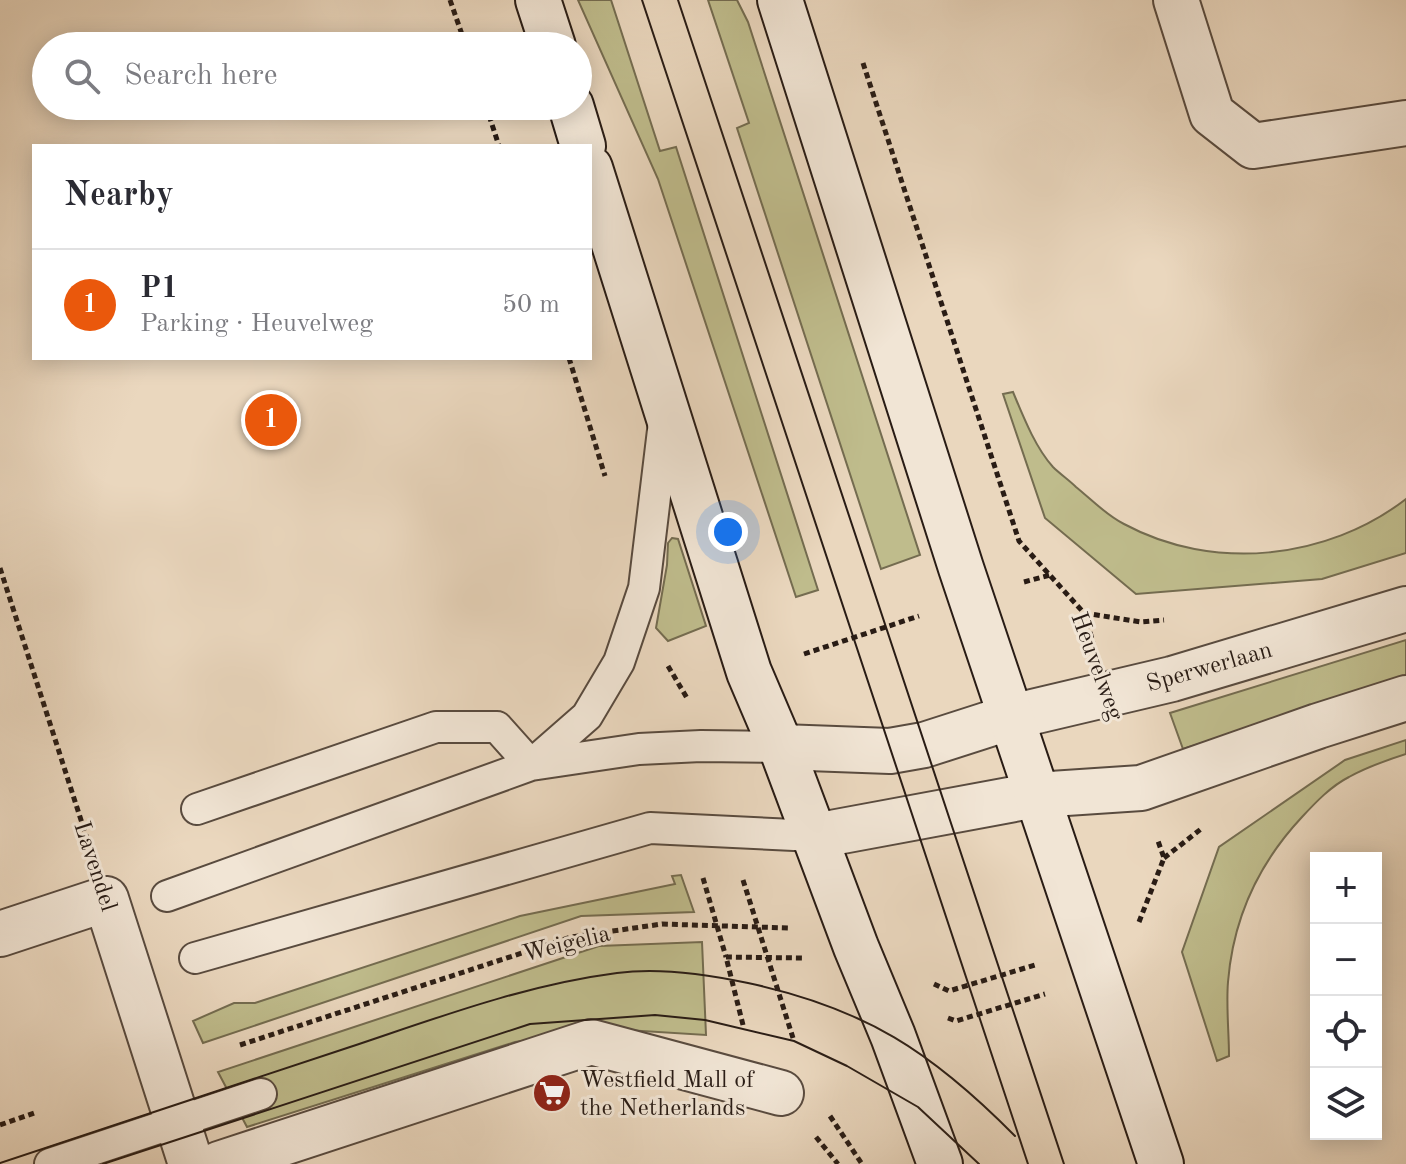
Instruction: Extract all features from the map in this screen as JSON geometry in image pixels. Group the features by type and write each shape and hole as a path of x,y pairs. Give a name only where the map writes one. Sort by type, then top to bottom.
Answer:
{"street":[{"path":"538,0 548,32"},
{"path":"780,0 971,599 1161,1164"},
{"path":"1176,0 1212,114 1253,146 1406,123"},
{"path":"575,120 582,144"},
{"path":"592,175 749,672 781,747 940,1164"},
{"name":"Sperwerlaan","path":"1011,717 1172,679 1406,609"},
{"path":"815,836 1036,795 1141,788 1406,698"},
{"path":"781,747 890,751 924,745 1011,717"},
{"path":"0,934 106,899"},
{"name":"Lavendel","path":"106,899 191,1164"},
{"path":"219,1164 591,1042 781,1093"}],"lane":[{"path":"531,765 587,716 624,649 644,588 665,412"},
{"path":"197,809 436,727 497,727 531,765"},
{"path":"167,896 531,765 639,749 781,747"},
{"path":"195,958 650,828 815,836"},
{"path":"50,1164 261,1094"}],"path":[{"path":"450,0 461,32"},
{"name":"Heuvelweg","path":"862,60 1019,541 1084,613 1109,693"},
{"path":"491,120 498,144"},
{"path":"570,360 607,480"},
{"name":"Lavendel","path":"0,568 106,899"},
{"path":"749,672 1050,575"},
{"name":"Weigelia","path":"162,1071 571,937 662,924 808,929 856,947 949,991 1136,932 1164,858 1141,788"},
{"path":"0,1125 44,1110"}],"shaded area":[{"path":"578,0 611,0 660,151 676,147 818,590 796,597 658,179"},
{"path":"708,0 737,0 748,22 920,555 881,569 737,128 749,123"},
{"path":"1013,392 1035,441 1053,467 1111,516 1158,539 1194,549 1232,553 1269,552 1306,546 1341,535 1375,520 1406,499 1406,553 1322,579 1136,594 1045,518 1003,394"},
{"path":"672,538 678,539 706,626 668,641 656,628 668,543"},
{"path":"1406,640 1406,678 1183,749 1170,713"},
{"path":"1406,740 1406,754 1356,773 1324,795 1287,835 1261,873 1242,914 1231,959 1227,991 1229,1056 1217,1061 1182,952 1219,847 1345,760"},
{"path":"681,875 694,912 581,916 203,1043 193,1021 234,1003 255,1003 520,916 675,884 672,876"},
{"path":"702,942 706,1035 610,1029 515,1042 247,1127 218,1072 599,946"}],"tram line":[{"path":"642,0 1028,1164"},
{"path":"678,0 1064,1164"},
{"path":"0,1163 481,1004 582,978 650,971 699,974 748,983 790,993 862,1020 925,1057 955,1080 1015,1136"},
{"path":"103,1164 530,1024 655,1015 705,1020 794,1041 847,1066 918,1107 979,1164"}],"place":[{"name":"P1","path":"271,420"},
{"name":"Westfield Mall of the Netherlands","path":"552,1093"}]}
